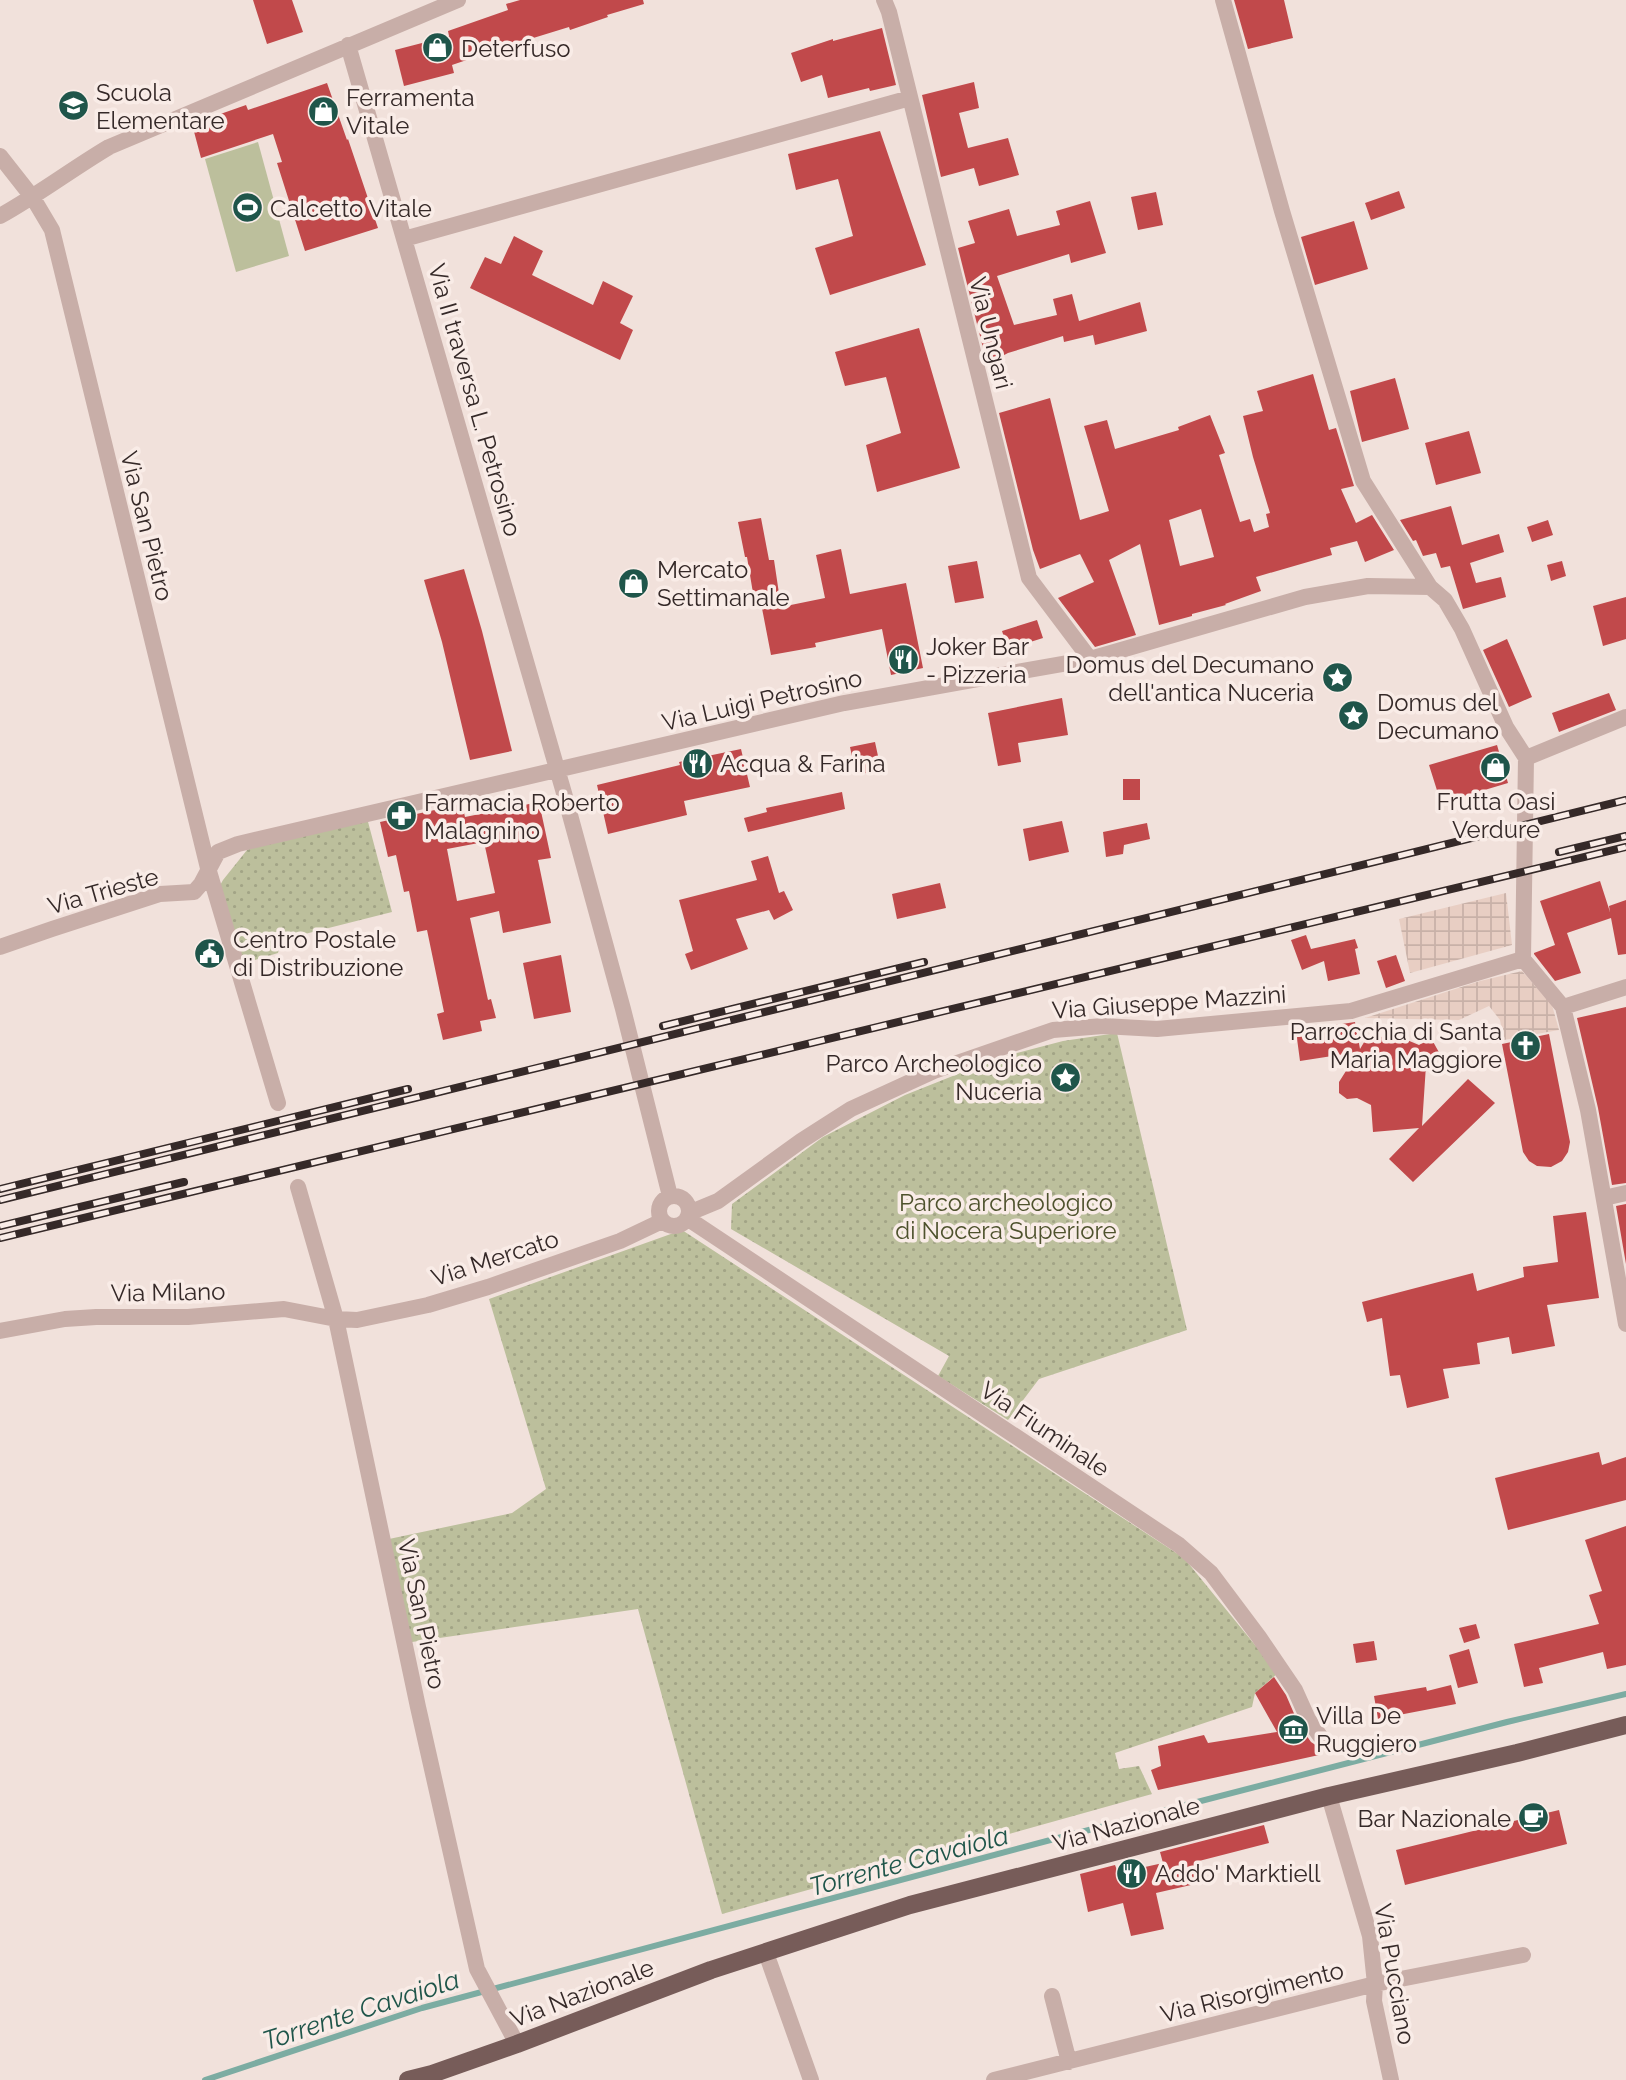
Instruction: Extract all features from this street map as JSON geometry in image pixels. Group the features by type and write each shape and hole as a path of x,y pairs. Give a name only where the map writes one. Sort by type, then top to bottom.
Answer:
{"main road":[{"name":"Via Nazionale","path":"408,2080 517,2044 711,1970 910,1905 1329,1796 1626,1725"}],"street":[{"path":"0,216 33,198 69,171 109,147 458,0"},
{"name":"Via Ungari","path":"884,0 1029,578 1090,659"},
{"path":"1223,0 1282,211 1363,481 1430,587 1445,600 1462,629 1506,727 1526,758 1523,959 1563,1007 1588,1110 1626,1324"},
{"name":"Via II traversa L. Petrosino","path":"348,45 557,769 623,1009 670,1196"},
{"path":"404,239 910,97"},
{"name":"Via San Pietro","path":"0,156 33,198 52,230 208,869 278,1103"},
{"name":"Via Luigi Petrosino","path":"208,869 218,852 238,844 557,769 844,703 1090,659 1305,597 1368,586 1430,587"},
{"path":"1526,758 1626,717"},
{"name":"Via Trieste","path":"0,947 160,894 194,892 208,869"},
{"name":"Via Giuseppe Mazzini","path":"688,1216 718,1201 801,1141 851,1109 934,1070 1053,1030 1103,1026 1157,1028 1351,1011 1523,959"},
{"path":"1563,1007 1626,987"},
{"name":"Via San Pietro","path":"298,1187 337,1319 477,1969 517,2044"},
{"path":"1604,1198 1626,1193"},
{"path":"670,1196 680,1197 687,1204 688,1216 681,1225 666,1224 658,1212 659,1207 670,1196"},
{"name":"Via Fiuminale","path":"688,1216 1179,1545 1211,1573 1259,1637 1295,1690 1320,1736"},
{"name":"Via Mercato","path":"337,1319 357,1320 428,1305 620,1241 662,1221"},
{"name":"Via Milano","path":"0,1331 65,1319 188,1317 284,1309 337,1319"},
{"name":"Via Pucciano","path":"1329,1796 1370,1936 1374,2001 1391,2080"},
{"path":"766,1953 811,2080"},
{"name":"Via Risorgimento","path":"994,2080 1375,1984 1523,1955"},
{"path":"1052,1996 1069,2062"}],"green space":[{"name":"Calcetto Vitale","path":"258,142 289,256 236,272 205,159"},
{"path":"367,818 392,912 281,940 278,953 245,963 238,957 218,889 247,850 264,842"},
{"name":"Parco archeologico di Nocera Superiore","path":"1117,1033 1187,1330 1039,1379 1008,1420 938,1376 949,1356 731,1229 732,1204 823,1137 905,1095 998,1058 1063,1041"},
{"path":"682,1230 1184,1558 1278,1673 1255,1693 1252,1707 1115,1753 1119,1769 1139,1766 1152,1794 722,1914 638,1609 405,1643 389,1539 512,1513 546,1489 489,1299"}],"shaded area":[{"path":"1506,893 1512,945 1410,973 1399,919"},
{"path":"1522,971 1552,1005 1559,1030 1504,1040 1500,1020 1489,1006 1459,1020 1365,1018 1480,981"}],"building":[{"path":"253,0 292,0 303,32 267,44"},
{"path":"520,0 643,0 644,4 570,30 569,27 452,65 454,73 404,86 395,50 449,36 448,31 508,10 506,4"},
{"path":"1234,0 1284,0 1293,38 1248,49"},
{"path":"882,28 896,85 870,91 869,88 828,98 822,75 801,82 791,53 833,39"},
{"path":"974,82 979,108 959,113 968,148 1008,138 1019,175 979,186 974,168 941,177 922,95"},
{"path":"327,83 378,228 305,251 277,163 282,162 273,134 201,158 192,124 246,105 248,110"},
{"path":"880,131 926,265 830,295 815,248 853,236 838,179 796,190 788,154"},
{"path":"1399,191 1405,208 1371,220 1365,203"},
{"path":"1156,192 1163,225 1138,230 1131,197"},
{"path":"1090,201 1106,253 1071,263 1069,254 997,276 1014,325 1057,315 1053,299 1072,294 1079,321 1140,302 1147,331 1095,345 1093,335 1064,342 1063,336 1008,353 987,364 958,248 975,243 968,221 1009,209 1017,236 1060,225 1056,211"},
{"path":"1354,221 1368,269 1315,285 1301,237"},
{"path":"514,236 543,251 532,275 593,305 603,281 633,296 620,323 633,330 620,360 470,288 485,257 501,264"},
{"path":"919,328 960,468 877,492 866,445 901,433 886,377 845,386 835,352"},
{"path":"1313,374 1329,430 1336,428 1354,486 1341,489 1356,523 1372,515 1394,550 1365,562 1357,541 1330,548 1332,555 1256,577 1261,591 1226,605 1159,625 1140,544 1109,560 1136,635 1095,647 1058,598 1094,582 1080,554 1040,569 999,413 1050,398 1080,520 1109,511 1084,426 1107,420 1115,449 1179,430 1178,427 1210,415 1225,453 1219,455 1240,522 1250,519 1254,532 1269,527 1266,514 1270,513 1243,416 1263,411 1257,391","holes":["1201,509 1214,557 1180,566 1169,520"]},
{"path":"1395,378 1409,429 1362,442 1350,391"},
{"path":"1469,431 1481,473 1436,485 1425,443"},
{"path":"1451,506 1462,545 1499,534 1504,552 1470,563 1476,583 1501,577 1506,597 1463,609 1450,566 1441,568 1436,553 1423,556 1416,540 1413,541 1400,520"},
{"path":"761,518 769,560 774,560 781,607 825,598 816,555 841,549 850,594 906,583 923,668 891,675 882,629 815,643 816,647 771,655 760,598 754,599 738,522"},
{"path":"1548,520 1553,535 1532,542 1527,527"},
{"path":"977,561 984,598 955,603 948,566"},
{"path":"1562,561 1566,576 1551,581 1547,565"},
{"path":"464,569 512,751 470,760 424,580"},
{"path":"1626,597 1626,639 1603,646 1593,606"},
{"path":"1037,620 1043,638 1008,649 1002,631"},
{"path":"1507,639 1532,697 1509,707 1483,650"},
{"path":"1609,693 1616,710 1559,732 1552,713"},
{"path":"1062,698 1068,735 1018,743 1021,762 998,766 988,713"},
{"path":"875,742 881,770 856,775 850,747"},
{"path":"1497,745 1508,783 1441,803 1429,765"},
{"path":"741,749 750,787 684,801 687,815 608,834 597,785 680,765 679,762"},
{"path":"1123,779 1140,779 1140,800 1123,800"},
{"path":"842,792 845,809 748,832 744,818 767,812 766,808"},
{"path":"539,802 551,858 538,860 551,923 503,933 499,911 470,918 488,1000 491,999 496,1018 480,1021 482,1031 443,1040 437,1014 444,1012 427,930 417,932 409,891 404,892 396,855 388,857 380,822 462,804 465,817","holes":["484,842 495,893 457,901 447,849"]},
{"path":"1062,821 1069,852 1029,861 1023,829"},
{"path":"1147,823 1150,839 1124,845 1123,854 1106,857 1103,832"},
{"path":"768,856 779,893 784,891 793,910 774,920 769,910 736,919 748,949 691,970 685,954 693,951 679,900 757,880 751,861"},
{"path":"1600,881 1610,912 1609,906 1626,900 1626,954 1618,955 1611,918 1567,933 1581,973 1555,981 1534,954 1555,945 1540,901"},
{"path":"940,883 946,908 897,919 892,894"},
{"path":"1306,935 1311,949 1355,939 1360,974 1328,981 1324,961 1302,970 1291,940"},
{"path":"561,955 571,1012 534,1019 523,963"},
{"path":"1396,955 1405,981 1386,988 1377,961"},
{"path":"1626,1007 1626,1183 1612,1185 1577,1018"},
{"path":"1355,1022 1360,1049 1366,1039 1395,1035 1419,1045 1431,1038 1441,1056 1426,1065 1422,1126 1468,1079 1495,1103 1413,1182 1389,1159 1419,1128 1373,1132 1371,1105 1357,1098 1347,1099 1339,1093 1339,1082 1358,1052 1300,1061 1296,1031"},
{"path":"1549,1034 1570,1142 1562,1161 1551,1167 1537,1166 1529,1161 1523,1152 1502,1044"},
{"path":"1626,1204 1626,1264 1616,1206"},
{"path":"1586,1212 1599,1298 1547,1305 1555,1346 1512,1354 1509,1337 1477,1343 1480,1364 1443,1369 1449,1398 1407,1408 1400,1375 1390,1376 1382,1318 1367,1322 1362,1302 1473,1273 1477,1291 1524,1277 1523,1267 1558,1262 1553,1216"},
{"path":"1599,1452 1602,1465 1626,1457 1626,1500 1508,1530 1495,1478"},
{"path":"1626,1526 1626,1665 1607,1669 1603,1652 1539,1668 1543,1683 1524,1687 1514,1644 1599,1624 1589,1595 1602,1591 1585,1540"},
{"path":"1476,1624 1480,1638 1464,1643 1459,1628"},
{"path":"1374,1641 1377,1660 1356,1663 1353,1644"},
{"path":"1469,1649 1478,1683 1458,1688 1449,1655"},
{"name":"Villa De Ruggiero","path":"1274,1677 1286,1695 1299,1725 1317,1746 1319,1755 1158,1790 1151,1770 1161,1766 1158,1746 1204,1735 1208,1743 1277,1732 1255,1693"},
{"path":"1451,1685 1456,1704 1378,1719 1374,1696 1426,1687 1427,1691"},
{"path":"1559,1810 1567,1844 1405,1885 1396,1850"},
{"path":"1264,1825 1269,1843 1199,1861 1204,1882 1156,1893 1164,1929 1131,1936 1123,1903 1088,1912 1080,1874 1115,1865 1118,1873 1163,1863 1160,1852"}],"waterway":[{"name":"Torrente Cavaiola","path":"205,2080 422,2008 1058,1838 1507,1722 1626,1694"}],"railway":[{"path":"0,1200 1626,800"},
{"path":"1559,852 1626,836"},
{"path":"0,1238 1626,847"},
{"path":"663,1026 924,962"},
{"path":"0,1189 408,1089"},
{"path":"0,1226 184,1182"}],"place":[{"name":"Deterfuso","path":"438,48"},
{"name":"Scuola Elementare","path":"73,106"},
{"name":"Ferramenta Vitale","path":"323,111"},
{"name":"Calcetto Vitale","path":"247,208"},
{"name":"Mercato Settimanale","path":"634,583"},
{"name":"Joker Bar - Pizzeria","path":"903,660"},
{"name":"Domus del Decumano dell'antica Nuceria","path":"1337,678"},
{"name":"Domus del Decumano","path":"1354,716"},
{"name":"Acqua & Farina","path":"697,763"},
{"name":"Frutta Oasi Verdure","path":"1496,767"},
{"name":"Farmacia Roberto Malagnino","path":"401,816"},
{"name":"Centro Postale di Distribuzione","path":"210,953"},
{"name":"Parrocchia di Santa Maria Maggiore","path":"1525,1045"},
{"name":"Parco Archeologico Nuceria","path":"1065,1077"},
{"name":"Villa De Ruggiero","path":"1293,1729"},
{"name":"Bar Nazionale","path":"1534,1818"},
{"name":"Addo' Marktiell","path":"1132,1873"}]}
